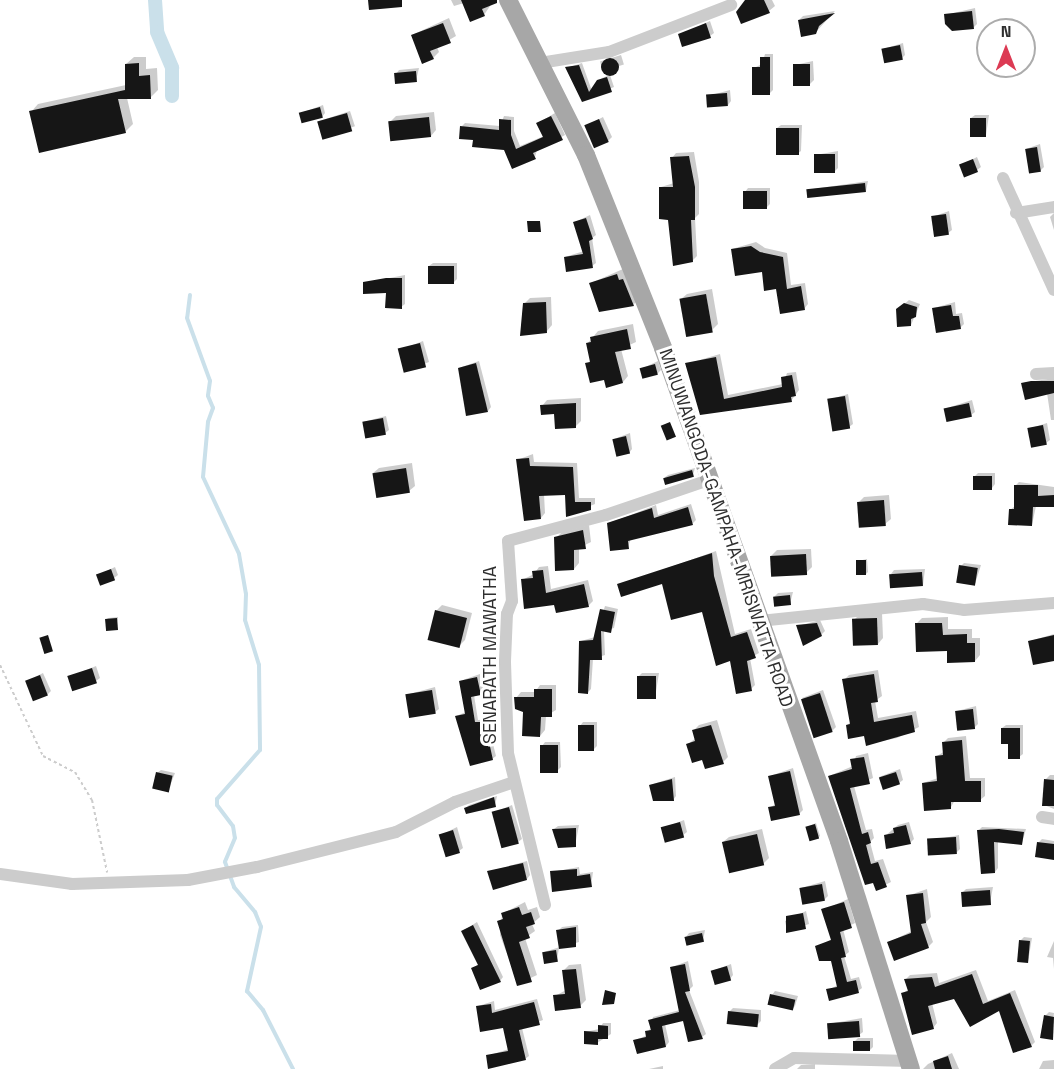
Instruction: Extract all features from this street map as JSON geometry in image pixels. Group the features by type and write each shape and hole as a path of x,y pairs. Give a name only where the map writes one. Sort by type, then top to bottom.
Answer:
{"main road":[{"name":"MINUWANGODA-GAMPAHA-MRISWATTA ROAD","path":"508,0 590,166 663,348 839,841 910,1065"}],"street":[{"path":"540,63 609,52 731,5"},
{"path":"1003,178 1016,213 1054,290"},
{"path":"1016,213 1054,207"},
{"path":"1036,375 1054,373"},
{"name":"SENARATH MAWATHA","path":"545,905 508,753 507,614 512,602 508,540 606,515 709,480"},
{"path":"759,621 923,604 964,610 1054,603"},
{"path":"0,874 72,884 199,878 396,832 455,802 514,782"},
{"path":"775,1069 794,1058 910,1065"}],"path":[{"path":"0,665 43,756 75,772 92,800 109,884"}],"building":[{"path":"368,0 402,0 402,7 369,10"},
{"path":"461,0 497,0 497,3 482,9 485,16 470,22"},
{"path":"745,0 764,0 770,13 741,24 736,12"},
{"path":"972,11 974,29 952,31 945,24 944,14"},
{"path":"835,13 819,26 816,34 801,37 798,20"},
{"path":"443,23 451,43 430,51 434,59 422,64 411,35"},
{"path":"706,23 711,38 682,47 678,34"},
{"path":"900,45 903,60 884,63 881,49"},
{"path":"760,57 770,57 770,95 752,95 752,67 760,67"},
{"path":"610,58 616,61 619,67 616,73 610,76 604,73 601,67 604,61"},
{"path":"139,63 139,76 150,75 151,99 118,99 126,133 39,153 29,111 125,90 125,64"},
{"path":"793,64 810,64 810,86 793,86"},
{"path":"579,65 589,92 597,80 607,77 612,92 582,102 565,67"},
{"path":"416,71 417,82 395,84 394,73"},
{"path":"727,93 728,106 707,107 706,94"},
{"path":"320,107 323,118 302,123 299,113"},
{"path":"347,113 352,131 322,140 317,122"},
{"path":"551,116 563,140 533,153 536,159 512,169 504,150 472,147 473,140 459,139 460,126 499,130 499,119 511,120 511,135 516,149 543,137 536,123"},
{"path":"429,117 431,137 390,141 388,121"},
{"path":"970,118 986,118 986,137 970,137"},
{"path":"599,119 609,142 594,148 584,125"},
{"path":"776,128 799,128 799,155 776,155"},
{"path":"1037,147 1041,172 1029,174 1025,149"},
{"path":"814,154 835,154 835,173 814,173"},
{"path":"689,156 695,187 695,220 691,220 693,262 673,266 668,220 659,219 659,187 673,187 670,157"},
{"path":"973,159 978,172 964,177 959,164"},
{"path":"865,183 866,192 807,198 806,189"},
{"path":"743,191 767,191 767,209 743,209"},
{"path":"946,214 949,235 934,237 931,216"},
{"path":"586,218 593,239 589,241 593,268 566,272 564,257 583,254 573,222"},
{"path":"527,221 540,221 541,232 528,232"},
{"path":"751,246 760,252 783,257 787,289 801,286 805,310 780,314 776,289 764,291 762,272 735,276 731,249"},
{"path":"428,266 454,266 454,284 428,284"},
{"path":"617,274 619,280 623,279 634,306 599,312 589,283"},
{"path":"402,278 402,309 385,308 386,293 363,294 363,282"},
{"path":"706,294 713,332 686,337 679,299"},
{"path":"546,302 547,333 520,336 523,303"},
{"path":"904,303 917,307 916,317 911,319 911,326 897,327 896,309"},
{"path":"951,305 953,316 959,316 961,329 936,333 932,308"},
{"path":"627,329 631,349 615,352 623,383 606,388 604,380 590,383 585,363 590,362 586,343 591,342 590,337"},
{"path":"420,343 426,367 404,373 398,349"},
{"path":"716,357 724,399 782,387 781,377 792,375 796,396 791,397 792,402 700,415 685,363"},
{"path":"476,363 488,412 466,416 458,368"},
{"path":"655,364 658,375 642,379 640,368"},
{"path":"1054,381 1054,393 1025,400 1021,383"},
{"path":"845,396 850,429 832,431 827,399"},
{"path":"576,403 576,428 555,429 554,414 541,415 540,405"},
{"path":"969,403 972,417 946,422 944,408"},
{"path":"383,418 386,435 365,438 362,422"},
{"path":"670,422 676,437 667,441 661,426"},
{"path":"1043,425 1047,445 1031,448 1027,428"},
{"path":"626,436 630,454 616,457 612,439"},
{"path":"529,458 530,466 573,467 575,502 591,502 591,510 566,517 565,495 539,496 541,519 524,521 516,459"},
{"path":"406,468 410,493 376,498 372,473"},
{"path":"692,470 694,477 665,485 663,478"},
{"path":"973,476 992,476 992,490 973,490"},
{"path":"1014,485 1038,485 1038,496 1054,495 1054,507 1033,507 1032,526 1008,525 1009,509 1014,509"},
{"path":"884,500 886,526 859,528 857,502"},
{"path":"688,507 693,525 628,541 629,549 610,551 607,523 652,508 654,518"},
{"path":"583,530 586,549 574,550 574,570 555,571 554,537"},
{"path":"712,553 714,576 731,637 747,632 756,658 747,661 752,691 736,694 730,661 716,666 702,612 671,620 662,584 621,597 617,584"},
{"path":"806,554 807,575 771,577 770,556"},
{"path":"856,560 866,560 866,575 856,575"},
{"path":"959,565 978,568 975,586 956,583"},
{"path":"111,569 115,580 100,586 96,574"},
{"path":"543,570 546,593 584,584 589,607 556,613 554,605 524,609 521,579 533,578 532,571"},
{"path":"922,572 923,586 890,588 889,574"},
{"path":"790,595 791,605 774,607 773,597"},
{"path":"600,609 615,612 611,633 601,631 602,660 590,660 588,694 578,693 579,641 593,640"},
{"path":"435,610 467,618 460,648 428,640"},
{"path":"117,618 118,630 106,631 105,619"},
{"path":"877,618 878,645 853,646 852,619"},
{"path":"817,623 822,636 803,646 796,625"},
{"path":"915,623 942,623 943,635 967,634 967,643 975,643 975,662 947,663 947,651 916,652"},
{"path":"48,635 53,651 44,654 39,638"},
{"path":"1054,635 1054,661 1033,665 1028,641"},
{"path":"92,668 97,683 72,691 67,676"},
{"path":"874,674 878,702 871,703 874,722 912,715 915,732 866,746 864,736 848,739 846,725 850,724 842,679"},
{"path":"40,675 48,696 33,701 25,681"},
{"path":"637,676 656,676 656,699 637,699"},
{"path":"477,677 481,695 471,697 475,722 493,722 494,733 487,733 493,760 470,766 455,716 465,714 459,681"},
{"path":"534,689 552,689 552,717 541,717 540,737 522,736 523,712 515,709 514,697 534,697"},
{"path":"432,690 436,714 409,718 405,694"},
{"path":"820,693 833,732 814,738 801,699"},
{"path":"973,709 975,729 957,731 955,711"},
{"path":"578,725 594,725 594,751 578,751"},
{"path":"711,725 724,764 705,769 702,760 692,763 686,744 695,741 692,730"},
{"path":"1001,728 1020,728 1020,759 1008,759 1008,744 1001,744"},
{"path":"962,740 965,781 981,781 981,802 951,802 951,809 924,811 922,783 937,781 935,756 943,755 942,742"},
{"path":"540,745 558,745 558,773 540,773"},
{"path":"864,757 870,784 850,788 862,834 868,832 871,843 866,845 871,864 878,862 887,887 876,891 873,883 865,885 828,776 852,769 850,759"},
{"path":"790,771 800,815 771,821 768,807 775,806 768,776"},
{"path":"156,772 173,776 169,792 152,789"},
{"path":"896,772 900,784 883,790 879,778"},
{"path":"672,779 674,801 653,801 649,785"},
{"path":"1044,779 1054,780 1054,806 1042,806"},
{"path":"494,797 496,807 466,814 464,808"},
{"path":"509,807 519,844 501,848 492,812"},
{"path":"680,822 684,837 665,843 661,827"},
{"path":"815,824 819,838 810,841 805,827"},
{"path":"906,825 911,844 886,849 884,835 894,833 893,828"},
{"path":"576,828 576,847 558,848 552,829"},
{"path":"999,829 1024,832 1022,845 994,842 995,873 981,874 977,830"},
{"path":"453,830 460,853 446,857 439,834"},
{"path":"757,834 764,865 729,873 722,842"},
{"path":"956,837 957,854 928,855 927,839"},
{"path":"1037,842 1054,844 1054,860 1035,857"},
{"path":"523,863 527,880 493,890 487,871"},
{"path":"577,869 577,876 590,874 592,887 552,892 550,871"},
{"path":"822,884 825,901 802,905 799,888"},
{"path":"990,890 991,905 962,907 961,892"},
{"path":"923,893 926,923 921,924 929,948 894,961 887,942 911,933 906,895"},
{"path":"844,902 852,928 840,932 846,957 841,958 847,982 856,980 859,993 829,1001 826,989 837,987 831,961 819,961 815,946 831,940 821,909"},
{"path":"519,907 522,915 531,912 535,924 526,927 530,938 519,942 532,982 517,986 497,921 503,919 501,913"},
{"path":"803,913 806,929 786,933 786,916"},
{"path":"473,925 501,982 480,990 471,968 478,965 461,931"},
{"path":"576,927 576,947 559,949 556,930"},
{"path":"702,933 704,942 686,946 684,937"},
{"path":"1019,940 1030,941 1028,963 1017,962"},
{"path":"556,950 558,962 544,964 542,952"},
{"path":"685,964 690,991 685,992 703,1039 688,1042 683,1021 662,1026 666,1047 637,1054 633,1040 646,1037 645,1031 651,1030 648,1020 679,1012 670,967"},
{"path":"727,966 731,980 715,985 711,971"},
{"path":"576,969 581,1008 555,1011 553,995 565,994 562,970"},
{"path":"972,974 983,1004 1010,993 1032,1047 1013,1053 999,1011 970,1027 954,999 928,1006 934,1029 912,1035 901,993 908,991 904,979 932,977 935,987"},
{"path":"605,990 616,993 614,1004 602,1005"},
{"path":"770,994 795,1000 793,1011 768,1005"},
{"path":"534,1002 540,1025 519,1030 526,1060 488,1069 486,1055 508,1051 503,1028 480,1032 476,1006 491,1004 492,1013"},
{"path":"728,1011 759,1014 757,1027 727,1024"},
{"path":"1044,1015 1054,1017 1053,1040 1040,1038"},
{"path":"859,1021 860,1037 828,1039 827,1023"},
{"path":"598,1025 608,1026 608,1039 598,1039 598,1045 584,1044 584,1031 598,1032"},
{"path":"853,1041 870,1041 870,1051 853,1051"},
{"path":"948,1056 952,1069 935,1069 933,1061"}],"waterway":[{"path":"155,0 157,32 172,68 172,96"},
{"path":"190,295 187,318 210,381 208,396 213,408 208,422 203,477 239,554 246,594 245,620 259,665 260,750 217,799 217,805 233,826 235,838 225,862 234,887 255,912 261,927 247,991 263,1010 293,1069"}]}
